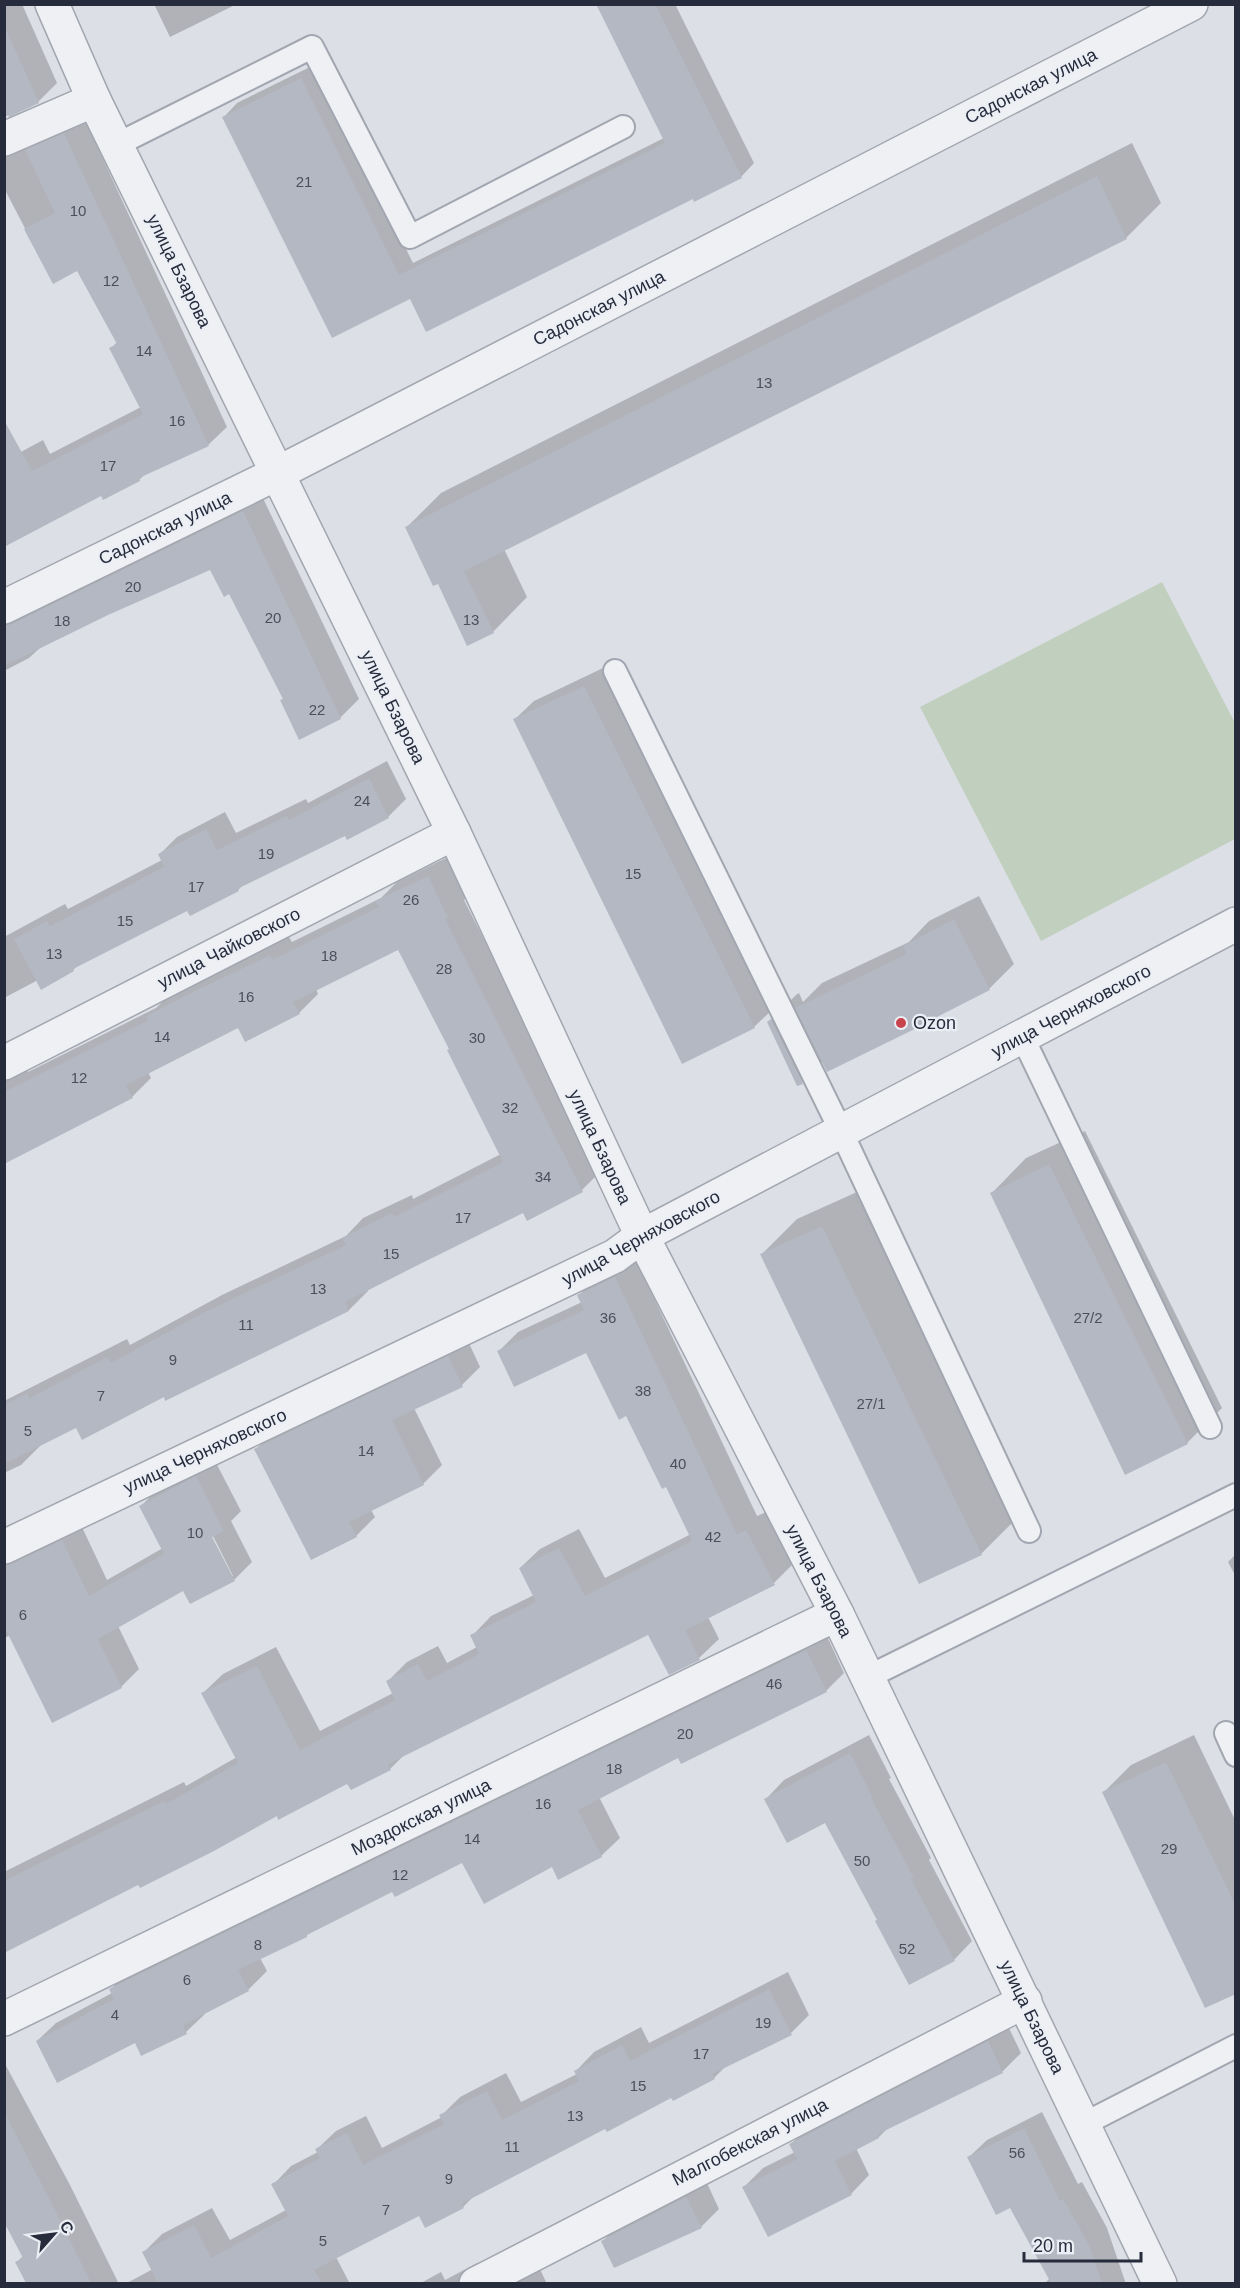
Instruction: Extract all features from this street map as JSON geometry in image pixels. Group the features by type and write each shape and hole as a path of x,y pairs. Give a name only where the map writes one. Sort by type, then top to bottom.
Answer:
{"street":[{"name":"Садонская улица","path":"4,607 278,473 1191,4"},
{"name":"улица Бзарова","path":"54,5 94,100 454,833 642,1236 837,1614 1160,2283"},
{"path":"4,139 94,100"},
{"name":"улица Чайковского","path":"4,1063 454,833"},
{"name":"улица Черняховского","path":"4,1547 615,1256 642,1236 1236,924"},
{"name":"Моздокская улица","path":"4,2019 837,1614"},
{"name":"Малгобекская улица","path":"476,2283 1025,2001"}],"lane":[{"path":"116,145 312,46 410,237 623,127"},
{"path":"615,671 841,1131 1029,1531"},
{"path":"1022,1036 1210,1427"},
{"path":"868,1677 1236,1496"},
{"path":"1226,1733 1236,1755"},
{"path":"1084,2124 1236,2046"}],"green space":[{"path":"1162,582 1235,723 1235,839 1041,941 920,707"}],"building":[{"path":"596,4 655,4 742,178 694,202 693,199 426,332 410,299 332,338 222,117 301,78 399,275 665,143"},
{"path":"4,25 39,103 9,117 4,108"},
{"path":"64,133 209,446 139,478 140,481 103,500 101,496 4,547 4,420 32,471 143,414 109,348 117,344 77,271 53,284 24,229 55,213 25,150"},
{"path":"1097,176 1127,239 464,571 494,633 467,646 438,584 433,586 405,527"},
{"path":"243,511 341,719 299,740 280,700 283,699 229,594 224,597 210,570 108,615 4,666 4,625 12,624"},
{"path":"584,686 755,1028 682,1064 513,719"},
{"path":"369,778 389,818 347,840 345,836 237,889 239,891 190,916 187,911 73,969 74,971 41,990 14,939 47,921 50,926 164,867 158,854 206,829 217,850 287,816 289,820"},
{"path":"428,876 448,918 445,919 583,1192 527,1221 523,1213 345,1302 349,1311 165,1401 164,1397 82,1440 76,1428 4,1464 4,1405 27,1393 30,1398 107,1357 111,1363 201,1314 346,1245 342,1238 392,1213 394,1217 503,1162 398,950 293,1002 300,1014 245,1042 238,1028 126,1085 133,1098 4,1164 4,1092 149,1020 146,1016 187,995 270,955 272,960 379,907 375,901"},
{"path":"954,919 990,990 827,1072 795,1008 907,954 903,946"},
{"path":"771,1019 803,1084 797,1086 767,1022"},
{"path":"1049,1164 1188,1444 1125,1475 990,1193"},
{"path":"822,1226 982,1555 919,1584 760,1254"},
{"path":"615,1277 737,1535 746,1530 775,1585 685,1630 700,1660 669,1675 648,1635 388,1764 391,1770 351,1790 347,1784 278,1820 277,1816 212,1852 140,1888 138,1885 4,1953 4,1881 164,1801 166,1804 238,1763 201,1693 257,1666 300,1750 395,1700 386,1681 418,1664 427,1681 479,1654 470,1635 536,1602 519,1568 559,1548 585,1596 692,1541 666,1487 662,1489 626,1416 619,1420 586,1353 514,1387 497,1351 584,1310 577,1295"},
{"path":"448,1356 463,1387 392,1420 424,1485 349,1522 357,1537 311,1560 254,1449"},
{"path":"196,1476 224,1531 212,1537 235,1581 190,1604 183,1591 98,1639 122,1688 52,1723 4,1626 4,1565 12,1564 62,1540 89,1596 164,1554 139,1506"},
{"path":"806,1650 827,1692 681,1764 678,1758 578,1810 602,1857 558,1880 552,1867 484,1904 462,1863 395,1897 392,1892 238,1970 249,1991 183,2025 187,2034 141,2056 135,2043 57,2083 36,2041 114,1999 109,1989"},
{"path":"850,1753 873,1798 871,1798 914,1878 911,1879 955,1961 909,1985 825,1823 787,1843 764,1799"},
{"path":"1166,1762 1236,1906 1236,1994 1205,2008 1102,1792"},
{"path":"769,1989 792,2035 712,2074 715,2079 673,2101 671,2098 607,2132 605,2129 461,2204 464,2208 425,2228 419,2216 314,2270 322,2283 158,2283 142,2252 194,2225 211,2258 288,2216 271,2184 320,2158 315,2149 347,2133 363,2165 444,2124 439,2115 487,2091 502,2120 579,2081 574,2071 622,2045 630,2061"},
{"path":"988,2041 1003,2073 878,2134 879,2138 835,2161 852,2195 768,2237 742,2187 797,2159 789,2144"},
{"path":"4,2112 91,2283 26,2283 15,2262 23,2258 4,2222"},
{"path":"1024,2128 1060,2201 1063,2199 1089,2245 1102,2283 1051,2283 1010,2208 996,2215 967,2157"},
{"path":"686,2197 702,2228 614,2268 601,2241"}],"place":[{"name":"Ozon","path":"901,1023"}]}
